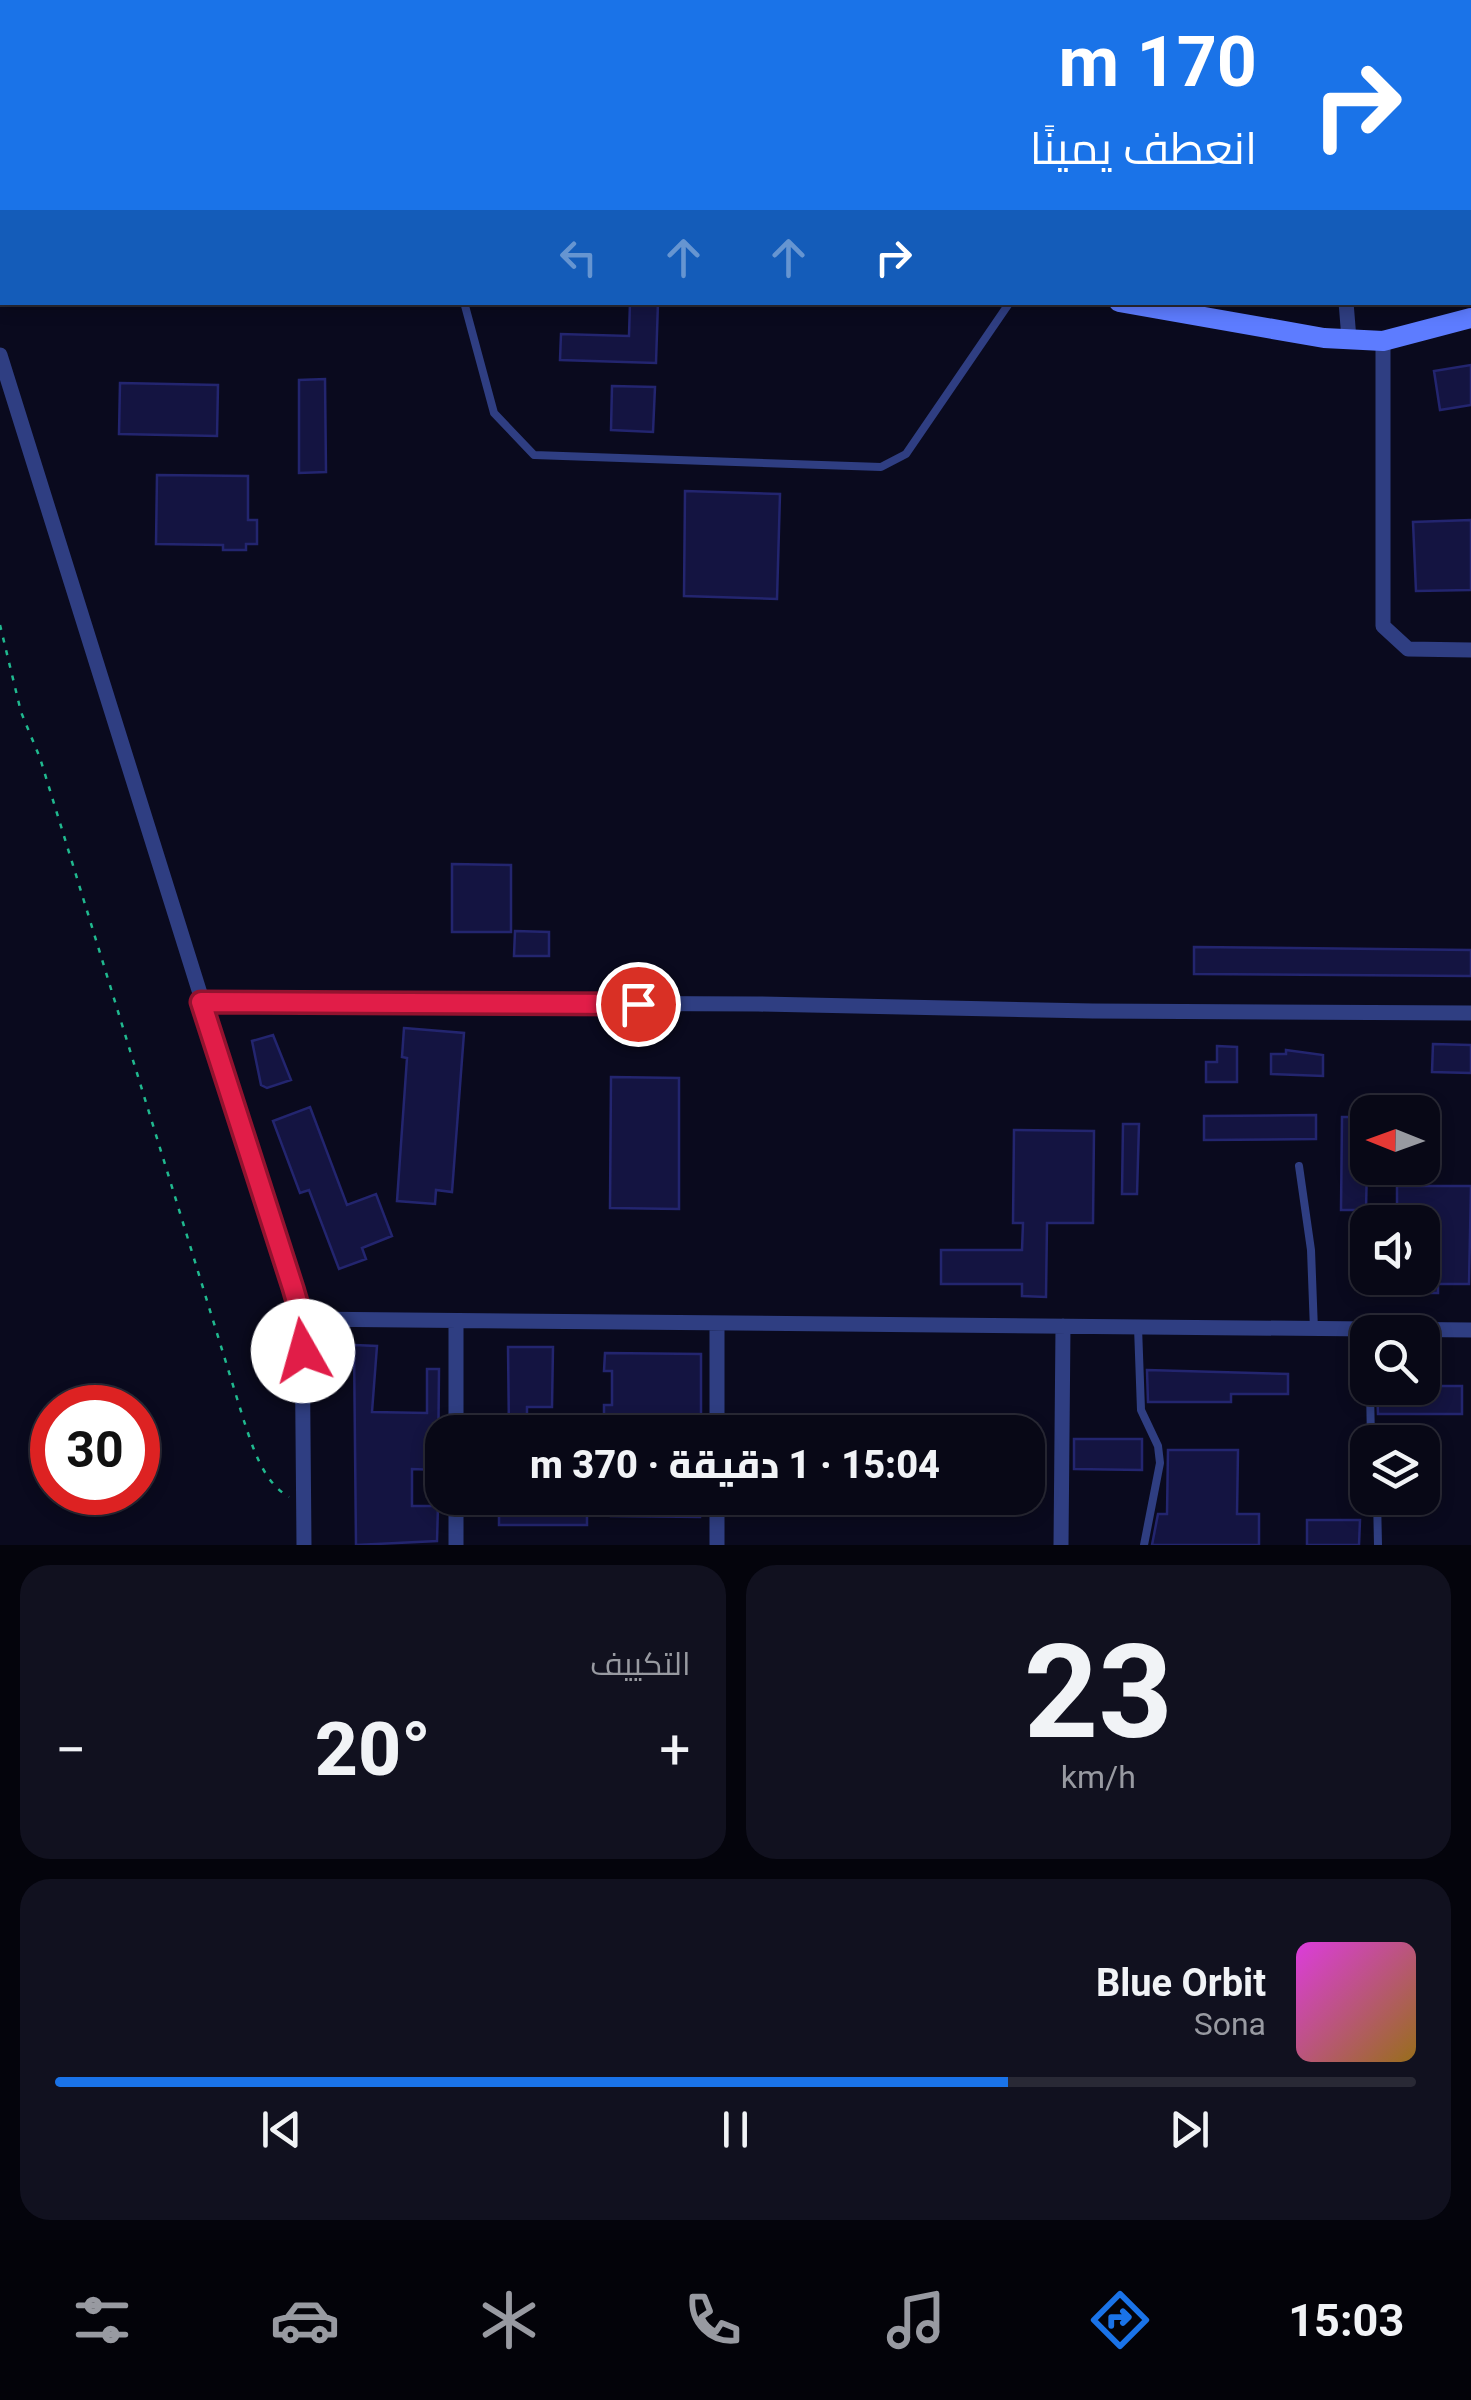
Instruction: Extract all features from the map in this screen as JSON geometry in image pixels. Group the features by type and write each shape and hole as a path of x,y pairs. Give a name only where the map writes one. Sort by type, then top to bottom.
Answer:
{"street":[{"path":"1138,305 1350,339 1383,340 1471,318"},
{"path":"1346,305 1350,339"},
{"path":"1383,340 1383,626 1408,650 1471,650"},
{"path":"0,355 302,1319 304,1545"},
{"path":"201,1002 1471,1013"},
{"path":"302,1319 1350,1331"},
{"path":"456,1321 456,1415"},
{"path":"717,1323 717,1415"},
{"path":"1061,1545 1062,1326"},
{"path":"1440,1330 1471,1330"},
{"path":"456,1515 456,1545"},
{"path":"717,1515 717,1545"}],"lane":[{"path":"465,305 494,413 534,455 882,467 906,454 1008,305"},
{"path":"1299,1166 1311,1250 1314,1330"},
{"path":"1138,1327 1141,1410 1158,1446 1160,1463 1144,1545"},
{"path":"1377,1515 1378,1545"}],"path":[{"path":"0,625 21,712 40,758 244,1421 257,1458 278,1490 305,1506"}],"building":[{"path":"630,305 658,305 656,363 560,360 561,334 629,336"},
{"path":"1471,365 1471,405 1440,410 1434,371"},
{"path":"325,379 326,472 299,473 299,380"},
{"path":"120,383 218,385 217,436 119,434"},
{"path":"612,386 655,387 653,432 611,430"},
{"path":"157,475 248,476 248,520 257,520 257,544 246,544 246,550 223,550 223,545 156,544"},
{"path":"685,491 780,494 777,599 684,596"},
{"path":"1471,520 1471,590 1416,591 1413,522"},
{"path":"452,864 511,865 511,932 452,932"},
{"path":"515,931 549,932 549,956 514,956"},
{"path":"1194,947 1471,950 1471,976 1194,974"},
{"path":"404,1028 464,1033 452,1192 436,1190 435,1204 397,1201 407,1058 402,1057"},
{"path":"273,1035 291,1080 267,1088 261,1085 252,1041"},
{"path":"1433,1044 1471,1045 1471,1073 1432,1072"},
{"path":"1217,1046 1237,1047 1237,1082 1206,1082 1206,1062 1217,1062"},
{"path":"1286,1050 1323,1055 1323,1076 1271,1074 1271,1054 1286,1054"},
{"path":"611,1077 679,1078 679,1209 610,1208"},
{"path":"310,1107 347,1205 376,1194 392,1236 362,1248 366,1259 339,1269 309,1190 300,1193 273,1121"},
{"path":"1316,1115 1316,1139 1204,1140 1204,1116"},
{"path":"1342,1117 1350,1117 1350,1185 1367,1185 1366,1205 1350,1205 1350,1210 1341,1210"},
{"path":"1123,1124 1139,1124 1137,1194 1122,1194"},
{"path":"1014,1130 1094,1131 1093,1223 1047,1223 1046,1297 1022,1296 1022,1284 941,1284 941,1250 1022,1250 1023,1223 1013,1223"},
{"path":"1397,1186 1471,1186 1469,1284 1440,1284 1440,1205 1397,1205"},
{"path":"354,1345 377,1346 372,1412 427,1413 427,1369 439,1369 439,1415 425,1415 425,1470 412,1469 412,1506 425,1506 425,1515 438,1515 437,1541 356,1545"},
{"path":"508,1347 553,1347 552,1407 527,1407 527,1415 509,1415"},
{"path":"605,1353 701,1354 701,1415 604,1415 604,1405 612,1405 612,1371 604,1371"},
{"path":"1147,1370 1288,1374 1288,1394 1231,1394 1231,1402 1148,1402"},
{"path":"1440,1386 1462,1386 1462,1414 1378,1414 1378,1405 1440,1405"},
{"path":"1074,1439 1142,1439 1142,1470 1074,1469"},
{"path":"1168,1450 1238,1450 1237,1514 1259,1514 1259,1545 1152,1545 1158,1514 1167,1514"},
{"path":"499,1515 587,1515 587,1525 499,1525"},
{"path":"700,1515 700,1517 611,1516"},
{"path":"1307,1520 1360,1520 1359,1545 1307,1545"}],"route":[{"path":"303,1351 302,1319 293,1288 201,1002 638,1004"}]}
